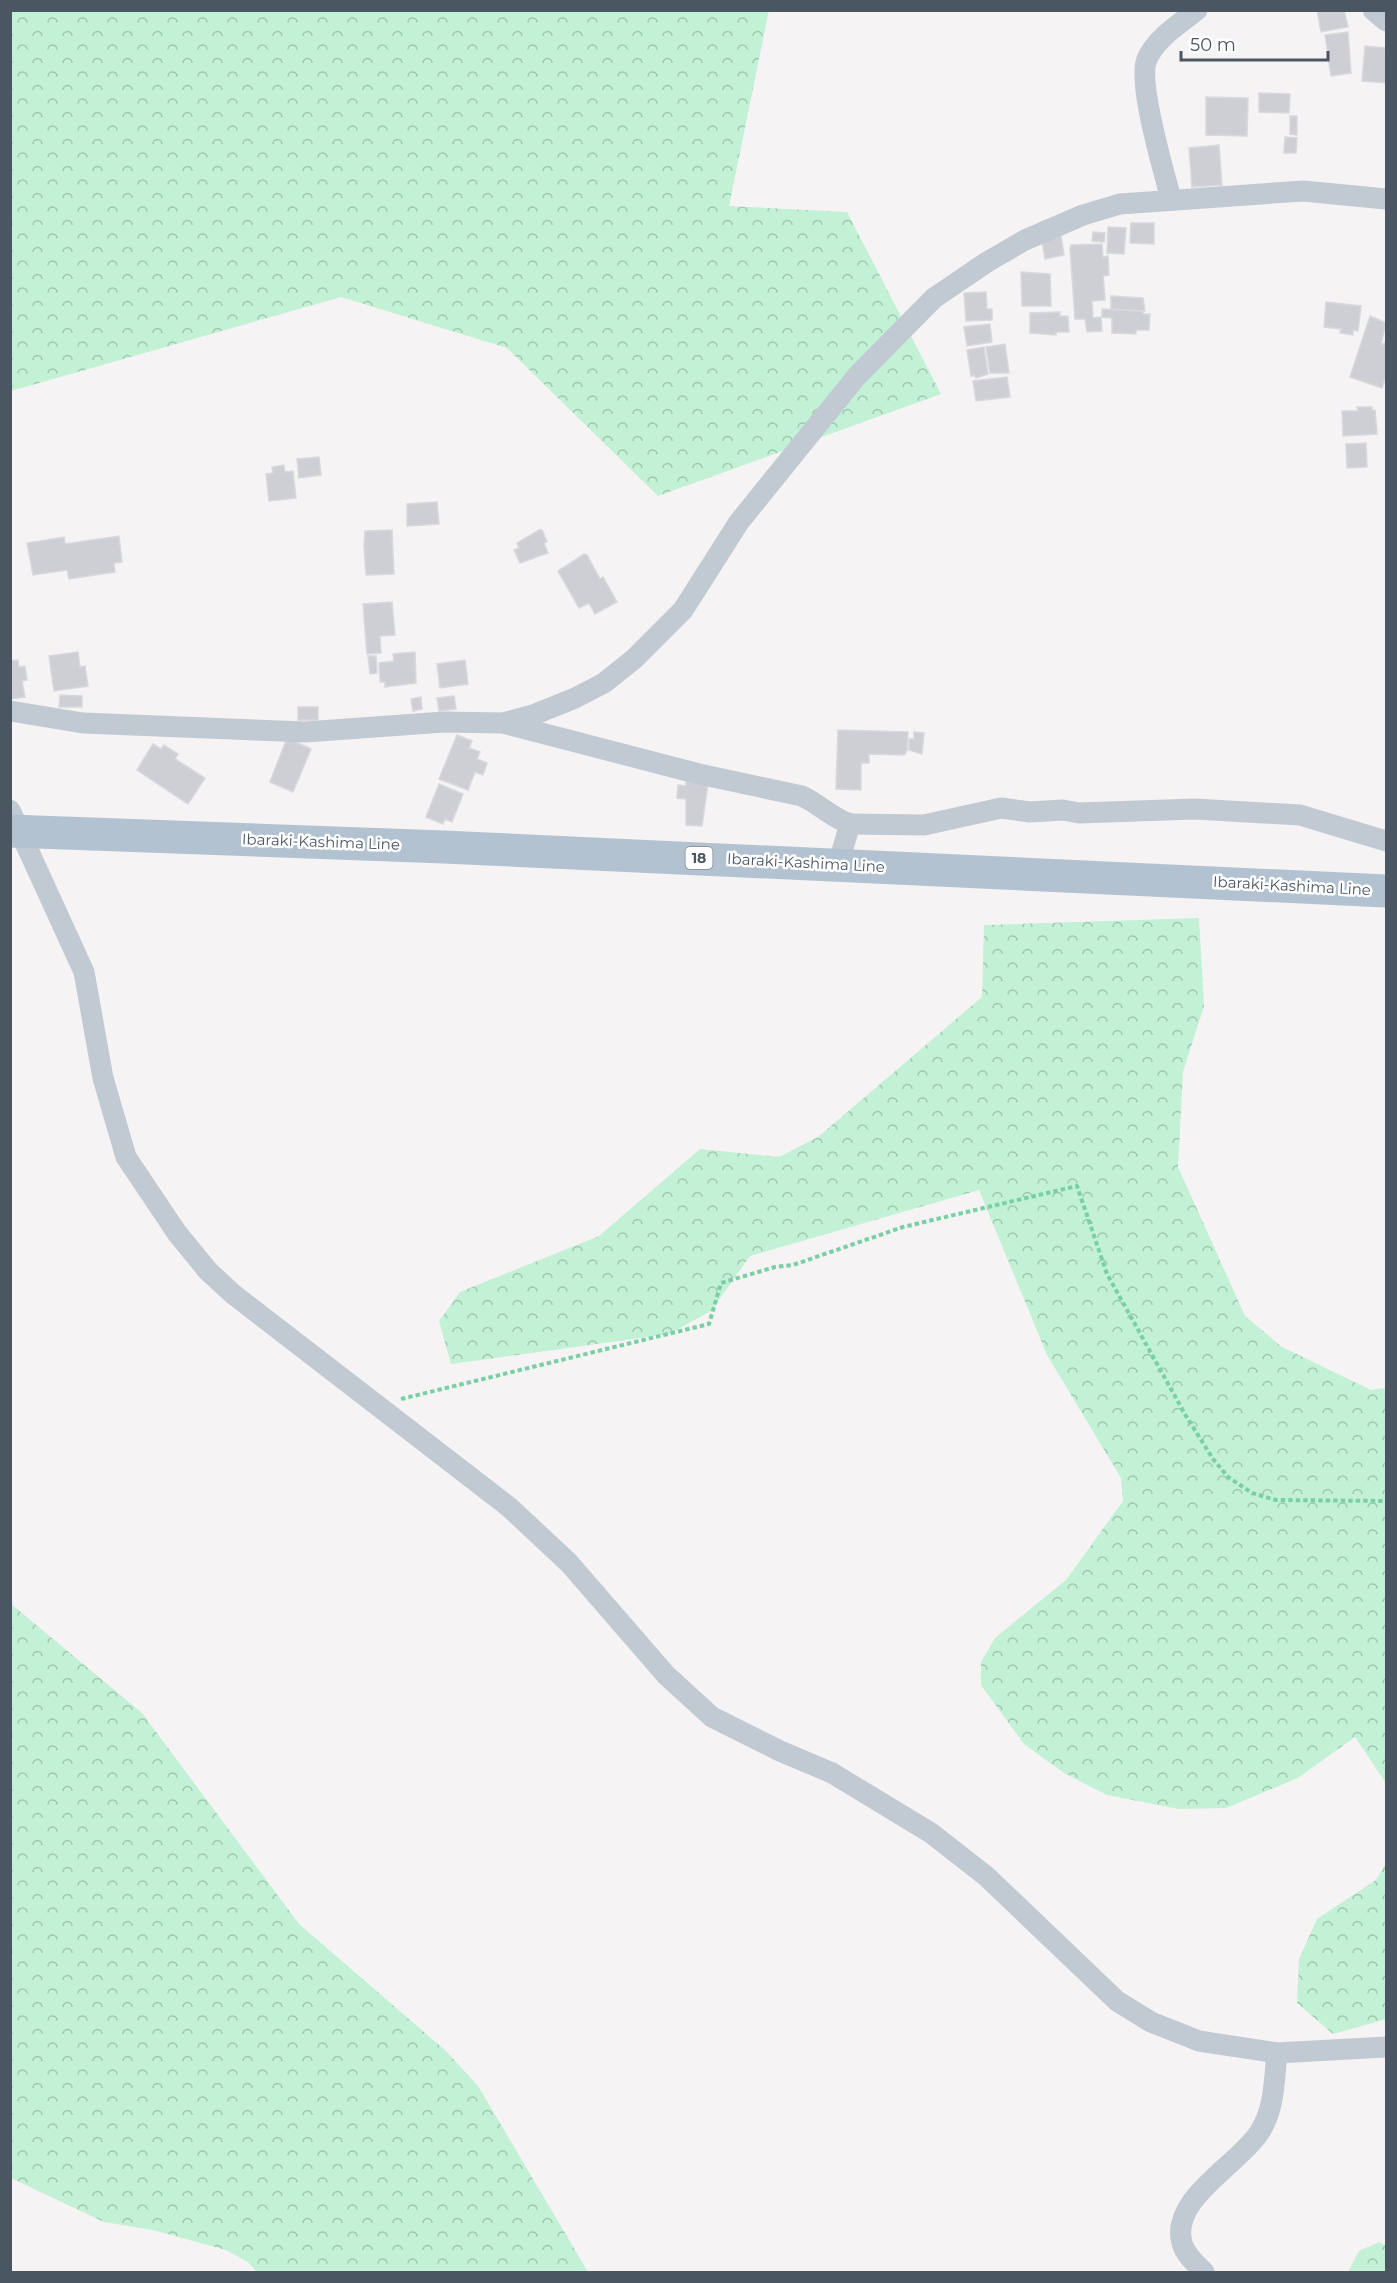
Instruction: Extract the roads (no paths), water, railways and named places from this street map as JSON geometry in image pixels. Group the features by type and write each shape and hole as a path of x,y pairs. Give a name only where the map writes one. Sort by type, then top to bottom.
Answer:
{"main road":[{"name":"Ibaraki-Kashima Line","path":"14,824 1386,891"}],"street":[{"path":"1171,200 1146,93 1146,59 1165,36 1197,10"},
{"path":"1373,10 1386,21"},
{"path":"503,723 533,715 604,682 659,635 683,610 739,522 857,376 934,298 987,262 1026,240 1083,215 1120,204 1303,191 1386,199"},
{"path":"10,711 83,723 305,732 444,722 503,723 675,769 802,796 850,824 924,825 1001,808 1030,813 1063,810 1079,813 1195,809 1300,815 1386,841"},
{"path":"14,824 84,972 103,1078 126,1157 155,1203 208,1271 261,1318 378,1404 492,1494 569,1563 666,1675 712,1717 780,1751 832,1773 931,1833 986,1876 1117,2001 1151,2022 1199,2041 1277,2053 1386,2048"},
{"path":"838,865 850,824"},
{"path":"1204,2272 1182,2244 1181,2218 1187,2206 1246,2150 1262,2127 1271,2106 1277,2053"}]}
